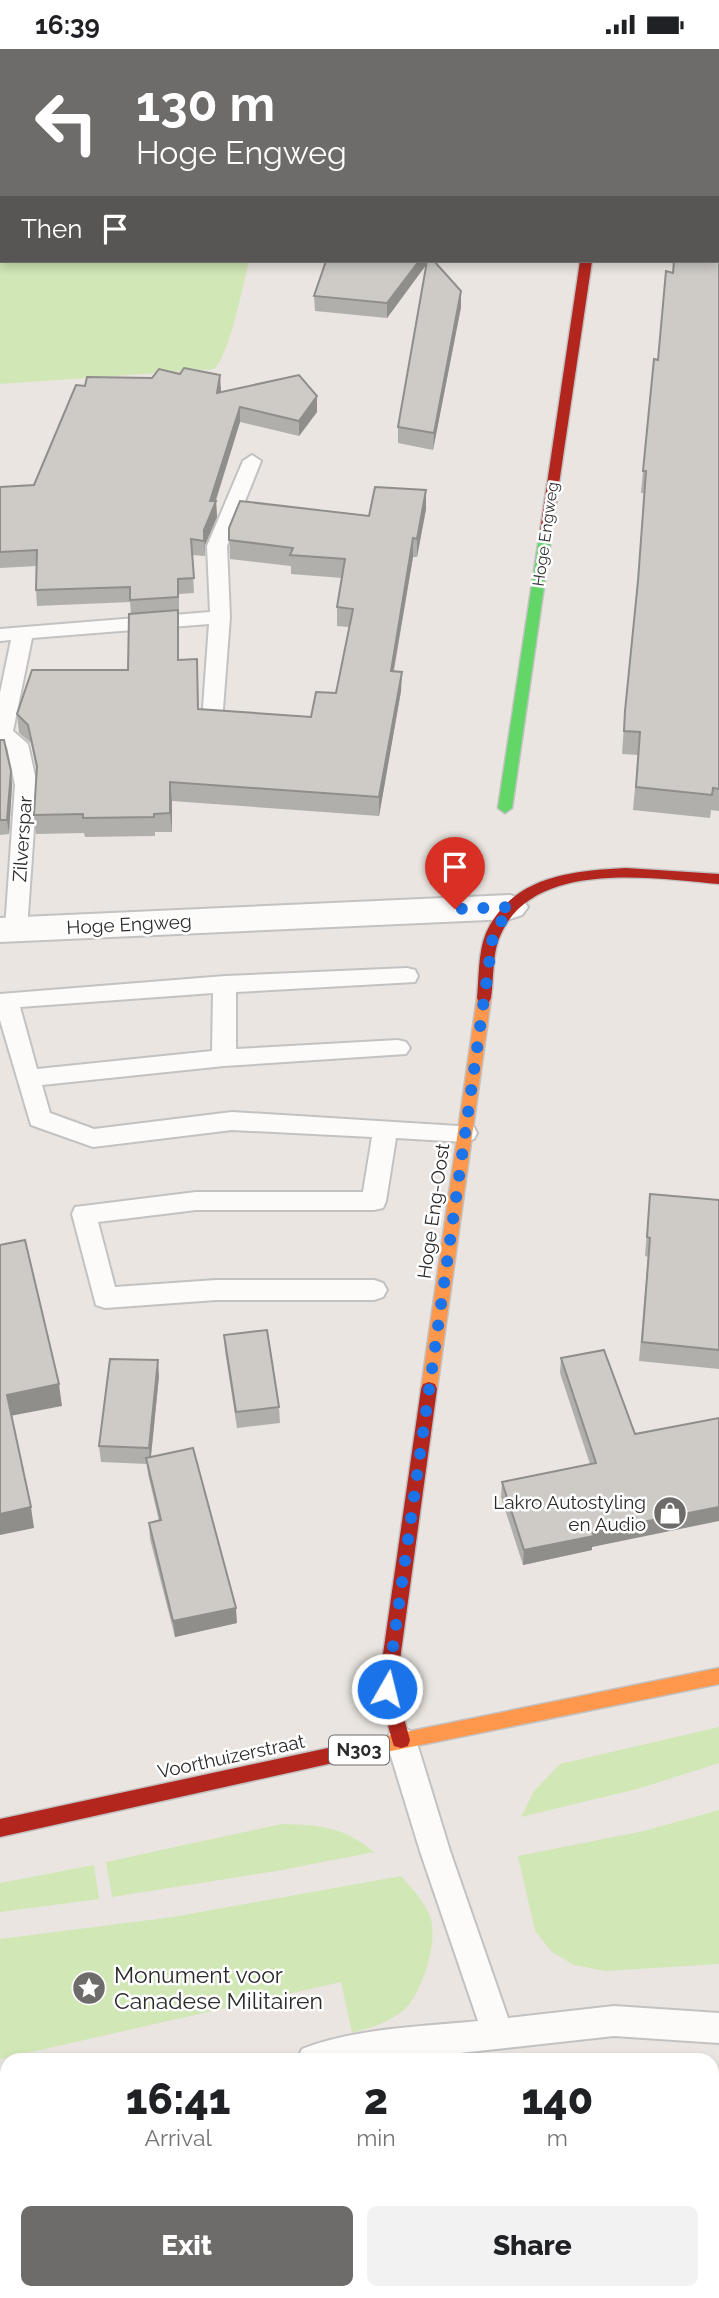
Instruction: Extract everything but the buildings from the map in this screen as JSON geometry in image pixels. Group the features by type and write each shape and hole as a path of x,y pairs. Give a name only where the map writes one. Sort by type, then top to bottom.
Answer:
{"street":[{"name":"Hoge Engweg","path":"505,808 586,263"},
{"name":"Hoge Eng-Oost","path":"401,1740 387,1689 493,935 510,907 536,888 581,876 626,872 719,879"},
{"name":"Hoge Engweg","path":"8,930 510,907"},
{"name":"Voorthuizerstraat","path":"0,1828 401,1740 719,1676"}],"lane":[{"path":"212,722 220,617 217,546 252,461"},
{"path":"0,635 220,617"},
{"name":"Zilverspar","path":"8,930 26,785 17,744 2,733 23,633"},
{"path":"407,976 225,984 3,1000 40,1119 93,1138 232,1121 465,1133"},
{"path":"225,984 225,1058"},
{"path":"28,1078 225,1058 398,1048"},
{"path":"374,1290 216,1290 105,1298 84,1214 196,1201 374,1201 385,1129"},
{"path":"401,1740 435,1851 498,2034"},
{"path":"346,2053 375,2047 614,2021 719,2028"}],"green space":[{"path":"0,263 249,263 231,335 214,369 0,384"},
{"path":"719,1727 719,1763 641,1788 521,1817 534,1791 560,1764"},
{"path":"719,1810 719,1964 606,1971 574,1965 552,1952 535,1931 518,1856 644,1831"},
{"path":"282,1824 308,1825 341,1832 374,1852 282,1870 112,1897 106,1862"},
{"path":"94,1865 99,1899 0,1912 0,1883"},
{"path":"401,1876 430,1916 431,1950 418,1989 406,2008 388,2021 352,2033 341,1982 27,2053 0,2053 0,1939 173,1917"}],"traffic: fast":[{"path":"505,808 545,538"}],"traffic: slow":[{"path":"429,1389 484,998"},
{"path":"342,1753 719,1676"}],"traffic: jam":[{"path":"545,538 586,263"},
{"path":"484,998 493,934 509,908 532,891 560,880 592,875 660,874 719,879"},
{"path":"401,1740 387,1689 429,1389"},
{"path":"0,1828 342,1753"}],"place":[{"name":"Lakro Autostyling en Audio","path":"670,1513"},
{"name":"Monument voor Canadese Militairen","path":"89,1988"}],"route":[{"path":"387,1689 493,935 510,907 455,909"}]}
